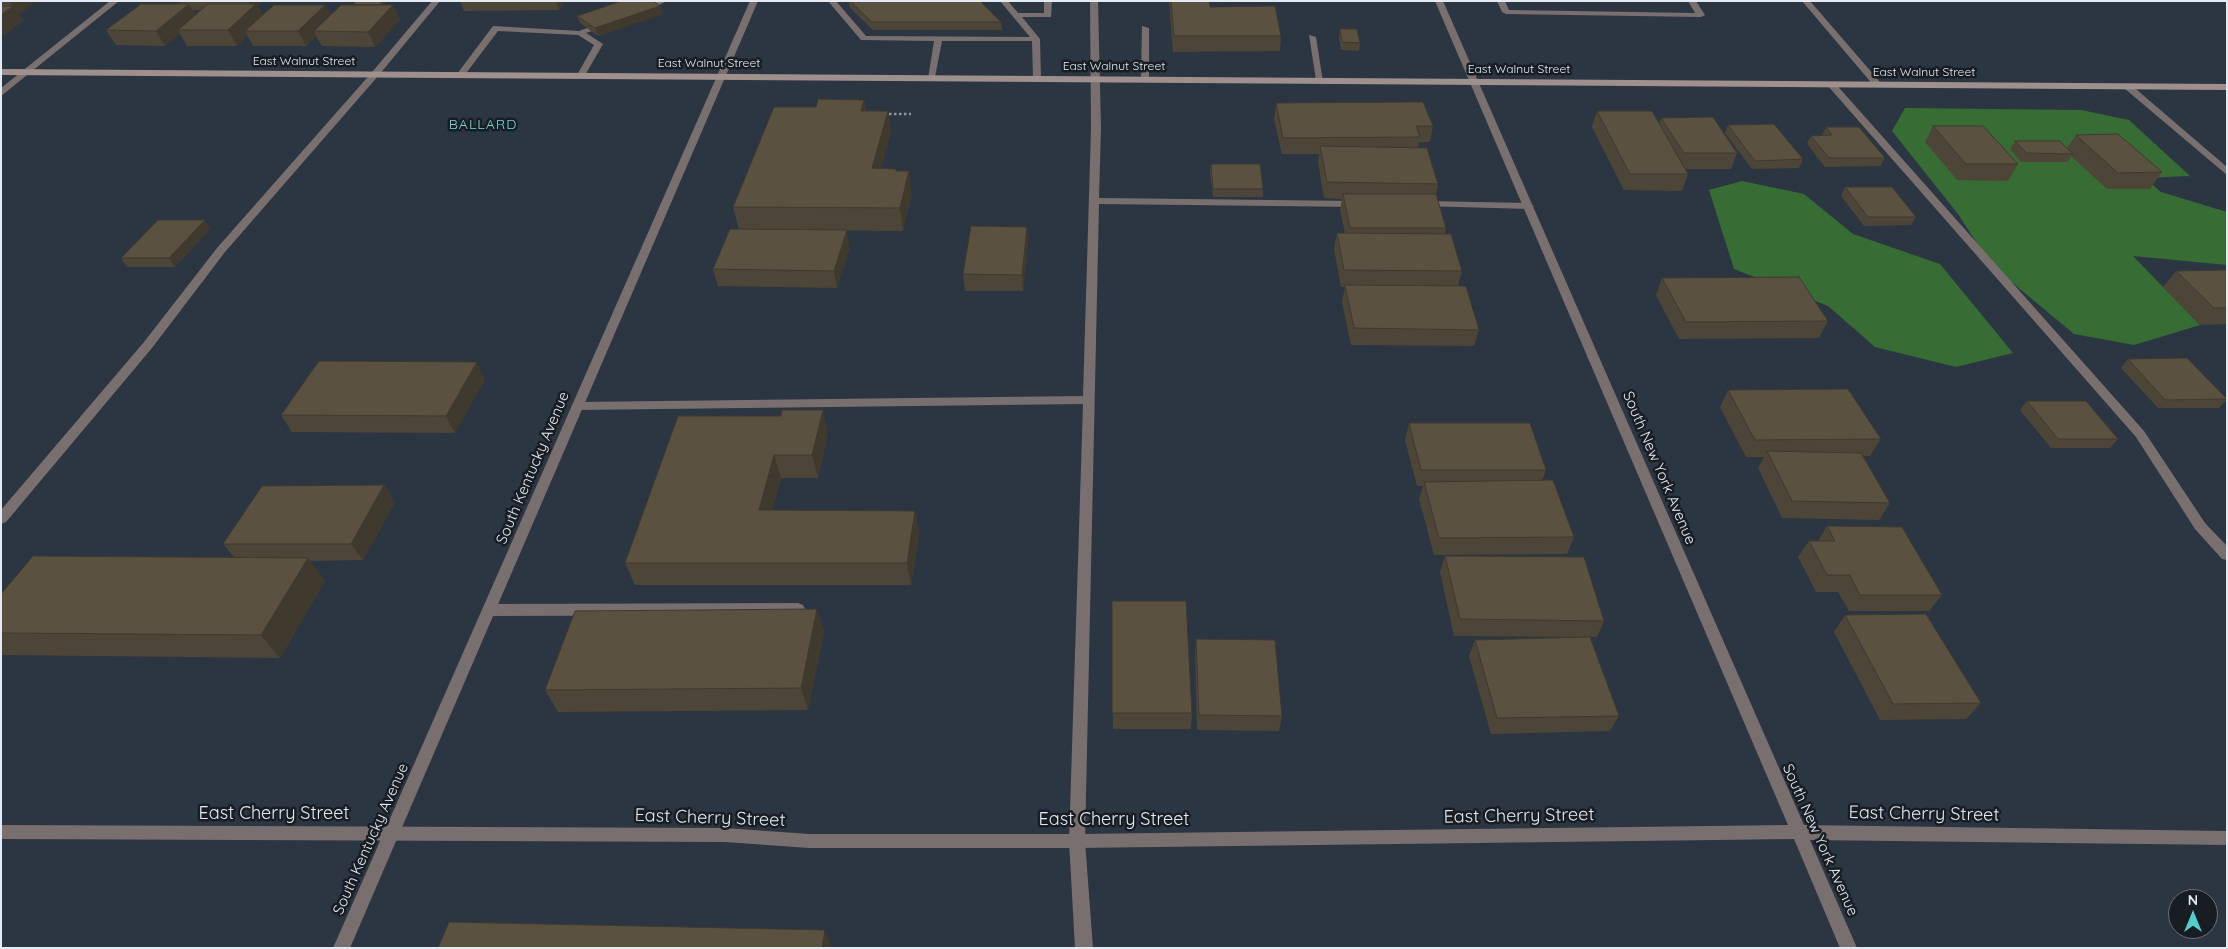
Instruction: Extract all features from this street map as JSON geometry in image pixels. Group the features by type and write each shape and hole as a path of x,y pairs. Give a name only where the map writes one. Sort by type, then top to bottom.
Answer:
{"main road":[{"name":"East Walnut Street","path":"1,72 2227,87"}],"street":[{"path":"1,93 115,1"},
{"path":"1,519 148,345 221,250 376,74 436,1"},
{"path":"636,12 664,1"},
{"name":"South Kentucky Avenue","path":"342,948 754,1"},
{"path":"832,1 864,38 912,35 938,38 948,35 984,35 1036,39"},
{"path":"1004,1 1036,39 1037,78"},
{"path":"1016,15 1048,15 1048,1"},
{"path":"1084,948 1077,841 1096,128 1094,1"},
{"name":"South New York Avenue","path":"1439,1 1849,948"},
{"path":"1501,1 1506,12 1701,15 1692,1"},
{"path":"1806,1 1877,84"},
{"path":"461,74 496,28 580,33 617,19"},
{"path":"1145,28 1145,79"},
{"path":"580,33 599,44 581,75"},
{"path":"1312,37 1320,80"},
{"path":"931,77 938,38"},
{"path":"1831,84 2140,434 2200,526 2227,555"},
{"path":"2126,86 2227,172"},
{"path":"1094,201 1367,204"},
{"path":"1416,204 1529,206"},
{"path":"577,406 1088,400"},
{"path":"489,610 798,609"},
{"name":"East Cherry Street","path":"1,832 725,836 808,841 1077,841 1799,832 2227,838"}],"green space":[{"path":"1905,108 2081,110 2129,120 2190,176 2145,178 2161,192 2227,212 2227,265 2133,256 2200,325 2134,345 2074,334 1991,265 1958,214 1892,131"},
{"path":"1742,181 1804,194 1853,234 1940,264 2013,353 1956,367 1875,347 1828,306 1734,269 1709,190"}],"building":[{"path":"356,1 383,1 379,5 353,5"},
{"path":"621,1 653,1 660,6 595,28 577,16"},
{"path":"850,1 980,1 1001,22 872,22"},
{"path":"1171,1 1209,1 1210,7 1275,6 1281,36 1174,36"},
{"path":"141,4 189,4 156,31 106,30"},
{"path":"208,4 256,4 228,30 178,30"},
{"path":"274,5 325,5 298,31 245,31"},
{"path":"341,5 393,5 368,32 314,31"},
{"path":"1,6 13,6 1,15"},
{"path":"1340,29 1357,29 1360,43 1342,42"},
{"path":"818,99 864,100 861,111 888,111 872,168 909,171 900,208 733,207 774,107 816,107"},
{"path":"1423,102 1433,126 1416,126 1420,137 1283,138 1276,103"},
{"path":"1597,111 1652,111 1688,174 1630,174"},
{"path":"1713,117 1737,153 1684,153 1661,118"},
{"path":"1774,124 1803,159 1755,161 1728,125"},
{"path":"1933,126 1983,126 2018,164 1966,164"},
{"path":"1826,127 1859,127 1885,158 1829,158 1811,136 1832,135"},
{"path":"2118,134 2162,172 2118,173 2076,135"},
{"path":"2015,141 2060,141 2073,154 2027,153"},
{"path":"1320,146 1427,148 1438,184 1327,182"},
{"path":"1211,164 1260,164 1263,189 1213,189"},
{"path":"1845,187 1892,187 1916,217 1868,217"},
{"path":"1343,194 1436,194 1446,228 1350,228"},
{"path":"158,220 205,220 169,258 121,258"},
{"path":"971,226 1027,227 1022,275 963,274"},
{"path":"730,229 847,230 834,271 713,269"},
{"path":"1337,233 1451,234 1462,271 1344,270"},
{"path":"2227,270 2227,308 2214,308 2176,271"},
{"path":"1799,277 1828,321 1686,322 1662,278"},
{"path":"1345,285 1466,286 1479,330 1354,328"},
{"path":"2187,358 2227,399 2165,400 2128,359"},
{"path":"319,361 477,362 446,416 281,415"},
{"path":"1848,389 1881,439 1755,440 1728,390"},
{"path":"2027,401 2086,401 2118,439 2058,439"},
{"path":"782,410 823,410 812,455 774,455 759,510 915,511 907,563 625,563 678,416 781,416"},
{"path":"1409,423 1530,423 1546,470 1421,470"},
{"path":"1767,451 1861,453 1890,503 1792,501"},
{"path":"1553,480 1574,537 1439,538 1424,482"},
{"path":"384,485 351,544 223,544 262,486"},
{"path":"1827,526 1902,527 1942,595 1860,595 1850,575 1827,575 1809,541 1835,541"},
{"path":"33,556 308,558 261,635 1,633 1,594"},
{"path":"1445,556 1584,557 1604,621 1460,619"},
{"path":"1112,601 1186,601 1192,713 1112,713"},
{"path":"817,609 801,688 545,690 575,611"},
{"path":"1926,614 1981,703 1893,704 1845,615"},
{"path":"1590,637 1619,716 1497,718 1475,640"},
{"path":"1196,639 1275,640 1282,716 1199,715"},
{"path":"449,922 825,930 822,948 438,948"}],"district":[{"name":"BALLARD","path":"483,125"}]}
